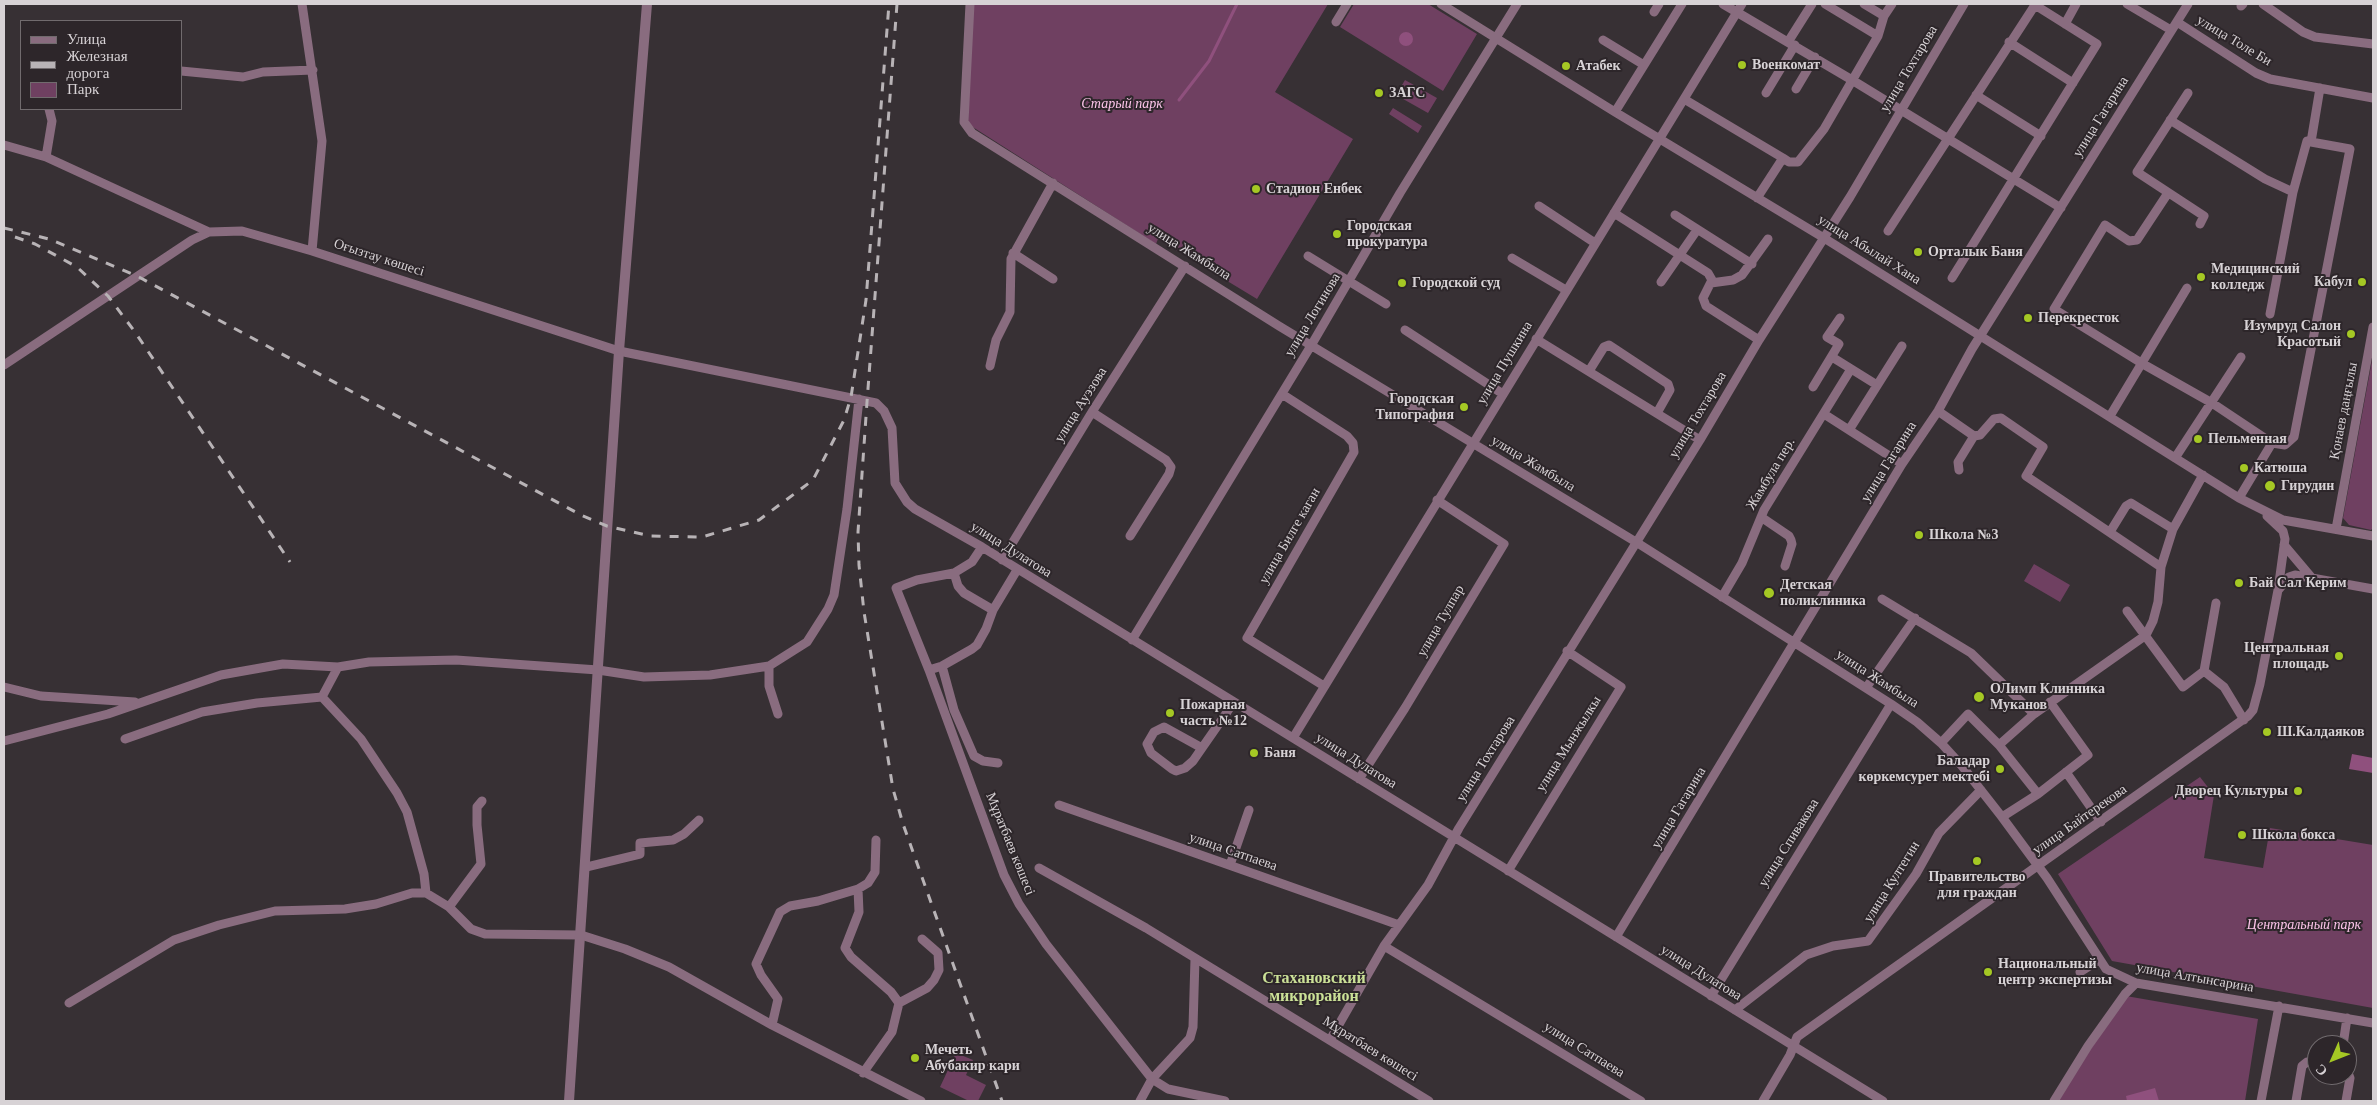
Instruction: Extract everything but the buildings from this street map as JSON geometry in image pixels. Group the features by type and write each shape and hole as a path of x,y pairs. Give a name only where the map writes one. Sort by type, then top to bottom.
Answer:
{"street":[{"path":"302,4 322,141 312,251"},
{"path":"568,1101 586,867 618,351 647,4"},
{"name":"улица Жамбыла","path":"970,4 964,122 972,133 1279,326 1312,344 1636,542 1891,704 1941,743 1982,790 2038,867"},
{"path":"1336,22 1347,4"},
{"name":"улица Абылай Хана","path":"1441,4 1824,238 2238,498 2284,520 2373,536"},
{"name":"улица Логинова","path":"1132,640 1312,344 1400,193 1517,4"},
{"path":"1654,12 1660,4"},
{"path":"1615,112 1682,4"},
{"path":"1723,4 1739,8 1791,44 2061,208"},
{"path":"1766,93 1812,4"},
{"path":"1825,4 1878,36"},
{"path":"1864,4 1884,16"},
{"path":"1684,99 1783,158 1794,163 1801,160 1824,129 1878,36 1884,16 1892,4"},
{"name":"улица Тохтарова","path":"1398,924 1428,885 1454,838 1567,652 1824,238 1964,4"},
{"path":"2065,24 2076,4"},
{"path":"2127,4 2171,30"},
{"name":"улица Гагарина","path":"1616,937 1796,643 1902,464 1938,411 1980,336 2188,4"},
{"path":"2263,4 2303,32 2315,37 2373,44"},
{"path":"1888,231 1946,138 2035,5 2097,44 1952,278"},
{"name":"улица Пушкина","path":"1293,738 1739,8"},
{"name":"улица Толе Би","path":"2177,22 2256,73 2270,79 2371,97"},
{"path":"1603,40 1644,65"},
{"path":"2009,42 2073,83"},
{"path":"1796,89 1815,57"},
{"path":"182,71 243,77 263,72 313,70"},
{"path":"2168,193 2137,240 2129,240 2105,226 2054,308 2143,364 2212,403 2272,443 2285,445 2294,437 2350,149 2311,142 2320,88"},
{"path":"2188,93 2137,172 2204,216 2200,224"},
{"path":"1976,94 2041,136"},
{"path":"46,158 52,121 49,110"},
{"path":"2170,120 2265,179 2293,192"},
{"path":"2270,314 2293,192 2307,141"},
{"path":"4,145 46,158 209,232"},
{"path":"1757,198 1783,158"},
{"path":"990,366 996,340 1010,312 1010,274 1014,253 1052,184"},
{"path":"1539,206 1595,243"},
{"path":"1614,213 1708,273 1711,276 1711,283 1703,298 1706,306 1759,340"},
{"path":"1675,215 1752,264"},
{"path":"1661,282 1697,230"},
{"name":"Оғызтау көшесі","path":"4,365 192,240 209,232 242,231 312,251 618,351 876,403"},
{"path":"1711,283 1733,280 1742,275 1752,264 1768,239"},
{"path":"1014,253 1053,279"},
{"path":"1308,256 1386,304"},
{"path":"1512,258 1566,290"},
{"name":"улица Ауэзова","path":"1002,560 1092,412 1185,266"},
{"path":"2110,416 2187,288"},
{"path":"1813,387 1839,344 1828,337 1840,318"},
{"name":"Қонаев даңғылы","path":"2336,529 2373,328"},
{"path":"1405,330 1503,394"},
{"path":"1536,339 1700,440"},
{"path":"1589,371 1604,347 1609,345 1668,384 1670,390 1657,413"},
{"path":"1849,430 1902,346"},
{"path":"1832,357 1877,385"},
{"path":"2175,458 2241,358"},
{"name":"Жамбула пер.","path":"1722,597 1742,563 1761,518 1852,369"},
{"name":"улица Билге каган","path":"1282,394 1347,436 1353,443 1354,452 1247,638 1324,686"},
{"path":"4,740 108,714 220,675 283,664 338,667 369,662 456,660 598,670 644,678 710,674 768,666 806,642 825,615 834,594 847,509 859,399"},
{"name":"улица Дулатова","path":"876,403 884,411 892,428 894,476 907,502 916,510 1002,560 1883,1101"},
{"path":"1938,411 1974,436 1980,435 1998,418 2043,448 2026,476 2161,566"},
{"path":"1092,412 1166,460 1170,466 1169,474 1130,536"},
{"path":"1824,414 1902,464"},
{"path":"1959,470 1958,462 1974,436"},
{"path":"2238,498 2272,443"},
{"path":"1999,745 2050,702 2146,635 2150,629 2158,602 2161,566 2174,529 2203,475"},
{"name":"улица Тулпар","path":"1359,779 1405,708 1504,544 1438,500"},
{"path":"2110,532 2126,506 2131,503 2174,529"},
{"name":"улица Байтерекова","path":"1763,1101 1790,1055 1792,1045 1797,1037 2244,720 2257,713 2260,684 2278,590 2284,545 2283,531 2269,517 2251,505"},
{"path":"1761,518 1789,536 1791,540 1785,566"},
{"path":"2284,545 2311,577"},
{"path":"982,548 972,562 954,573 958,586 964,592 993,610"},
{"path":"929,670 942,666 972,649 977,644 993,610 1017,570"},
{"name":"Мұратбаев көшесі","path":"954,573 917,580 896,588 929,670 1004,875 1019,904 1046,944 1152,1079"},
{"path":"2278,590 2292,575 2373,589"},
{"path":"1882,599 1970,653 2034,714"},
{"path":"2126,611 2146,635 2183,687 2204,671 2216,603"},
{"path":"1866,688 1915,618"},
{"name":"улица Мынжылкы","path":"1508,871 1621,687 1567,652"},
{"path":"768,666 769,686 778,714"},
{"path":"942,666 954,710 974,756 998,763"},
{"path":"322,697 338,667"},
{"path":"2204,671 2224,687 2244,720"},
{"path":"4,687 41,696 140,703"},
{"path":"125,739 202,712 257,703 322,697"},
{"path":"322,697 361,738 398,793 408,812 424,874 426,893"},
{"path":"2002,817 2038,794 2088,755 2050,702"},
{"path":"1202,748 1164,727 1154,732 1147,744 1151,753 1176,771 1185,768 1202,748 1233,703"},
{"name":"улица Спивакова","path":"1711,996 1891,704"},
{"path":"1941,743 1968,714 1999,745 2038,794"},
{"path":"2066,772 2101,822"},
{"name":"улица Култегин","path":"1736,1010 1806,955 1833,946 1865,942 1872,938 1892,906 1916,874 1939,832 1982,790"},
{"path":"449,907 481,864 476,824 478,807 482,801"},
{"name":"улица Сатпаева","path":"1059,805 1398,924"},
{"path":"1230,865 1249,810"},
{"path":"586,867 640,854 640,843 673,840 684,834 699,820"},
{"path":"772,1025 778,999 760,975 756,964 780,912 790,906 818,901 868,883 875,872 877,860 876,840"},
{"name":"улица Алтынсарина","path":"2038,867 2106,969 2136,983 2373,1022"},
{"name":"Мұратбаев көшесі","path":"1039,868 1146,928 1330,1040 1414,1097 1429,1101"},
{"path":"858,888 858,912 845,948 851,957 891,992 899,1003"},
{"path":"69,1003 174,940 219,925 275,911 345,909 376,904 412,893 426,893 449,907 471,929 485,934 580,935 625,949 669,966 772,1025 921,1101"},
{"path":"1330,1040 1398,924"},
{"path":"863,1073 892,1032 899,1003 927,988 939,970 938,953 922,939"},
{"name":"улица Сатпаева","path":"1384,946 1641,1101"},
{"path":"1140,1101 1152,1079 1190,1038 1193,1027 1195,958"},
{"path":"2080,972 2099,960"},
{"path":"2054,1101 2088,1046 2125,994 2136,983"},
{"path":"2261,1101 2279,1006"},
{"path":"2344,1035 2347,1018"},
{"path":"2296,1101 2302,1066 2307,1062"},
{"path":"1152,1079 1168,1089 1225,1101"},
{"path":"2346,1101 2349,1085"}],"green space":[{"name":"Старый парк","path":"972,4 1328,4 1275,92 1353,139 1257,299 1158,239 1156,244 968,124"},
{"path":"1354,4 1428,4 1477,34 1443,91 1340,27"},
{"path":"1405,80 1437,98 1428,113 1396,95"},
{"path":"1393,108 1422,126 1418,133 1389,114"},
{"path":"2373,355 2373,528 2371,530 2349,525 2343,518"},
{"path":"2034,564 2070,585 2060,602 2024,581"},
{"name":"Центральный парк","path":"2200,777 2214,795 2204,858 2263,868 2270,828 2373,845 2373,1008 2112,961 2058,874"},
{"path":"2126,996 2258,1019 2245,1101 2056,1101"},
{"path":"956,1053 973,1060 966,1075 986,1085 978,1101 969,1101 940,1087"}],"shaded area":[{"path":"1406,32 1411,34 1413,39 1411,44 1406,46 1401,44 1399,39 1401,34"},
{"path":"2352,754 2373,758 2373,773 2349,769"},
{"path":"2155,1088 2159,1101 2127,1101 2126,1096"}],"waterway":[{"path":"1179,100 1209,61 1237,4"}],"railway":[{"path":"4,228 49,239 137,276 581,515 607,526 650,536 702,537 759,520 813,480 844,420 851,397 866,300 889,4"},
{"path":"897,4 858,532 859,565 864,612 893,789 903,824 1002,1101"},
{"path":"15,237 35,244 77,267 108,296 135,332 290,562"}],"place":[{"name":"Военкомат","path":"1742,65"},
{"name":"Атабек","path":"1566,66"},
{"name":"ЗАГС","path":"1379,93"},
{"name":"Стадион Енбек","path":"1256,189"},
{"name":"Городская прокуратура","path":"1337,234"},
{"name":"Орталык Баня","path":"1918,252"},
{"name":"Медицинский колледж","path":"2201,277"},
{"name":"Кабул","path":"2362,282"},
{"name":"Городской суд","path":"1402,283"},
{"name":"Перекресток","path":"2028,318"},
{"name":"Изумруд Салон Красотый","path":"2351,334"},
{"name":"Городская Типография","path":"1464,407"},
{"name":"Пельменная","path":"2198,439"},
{"name":"Катюша","path":"2244,468"},
{"name":"Гирудин","path":"2270,486"},
{"name":"Школа №3","path":"1919,535"},
{"name":"Бай Сал Керим","path":"2239,583"},
{"name":"Детская поликлиника","path":"1769,593"},
{"name":"Центральная площадь","path":"2339,656"},
{"name":"ОЛимп Клинника Муканов","path":"1979,697"},
{"name":"Пожарная часть №12","path":"1170,713"},
{"name":"Ш.Калдаяков","path":"2267,732"},
{"name":"Баня","path":"1254,753"},
{"name":"Баладар көркемсурет мектебі","path":"2000,769"},
{"name":"Дворец Культуры","path":"2298,791"},
{"name":"Школа бокса","path":"2242,835"},
{"name":"Правительство для граждан","path":"1977,861"},
{"name":"Национальный центр экспертизы","path":"1988,972"},
{"name":"Мечеть Абубакир кари","path":"915,1058"}],"district":[{"name":"Стахановский микрорайон","path":"1314,988"}]}
